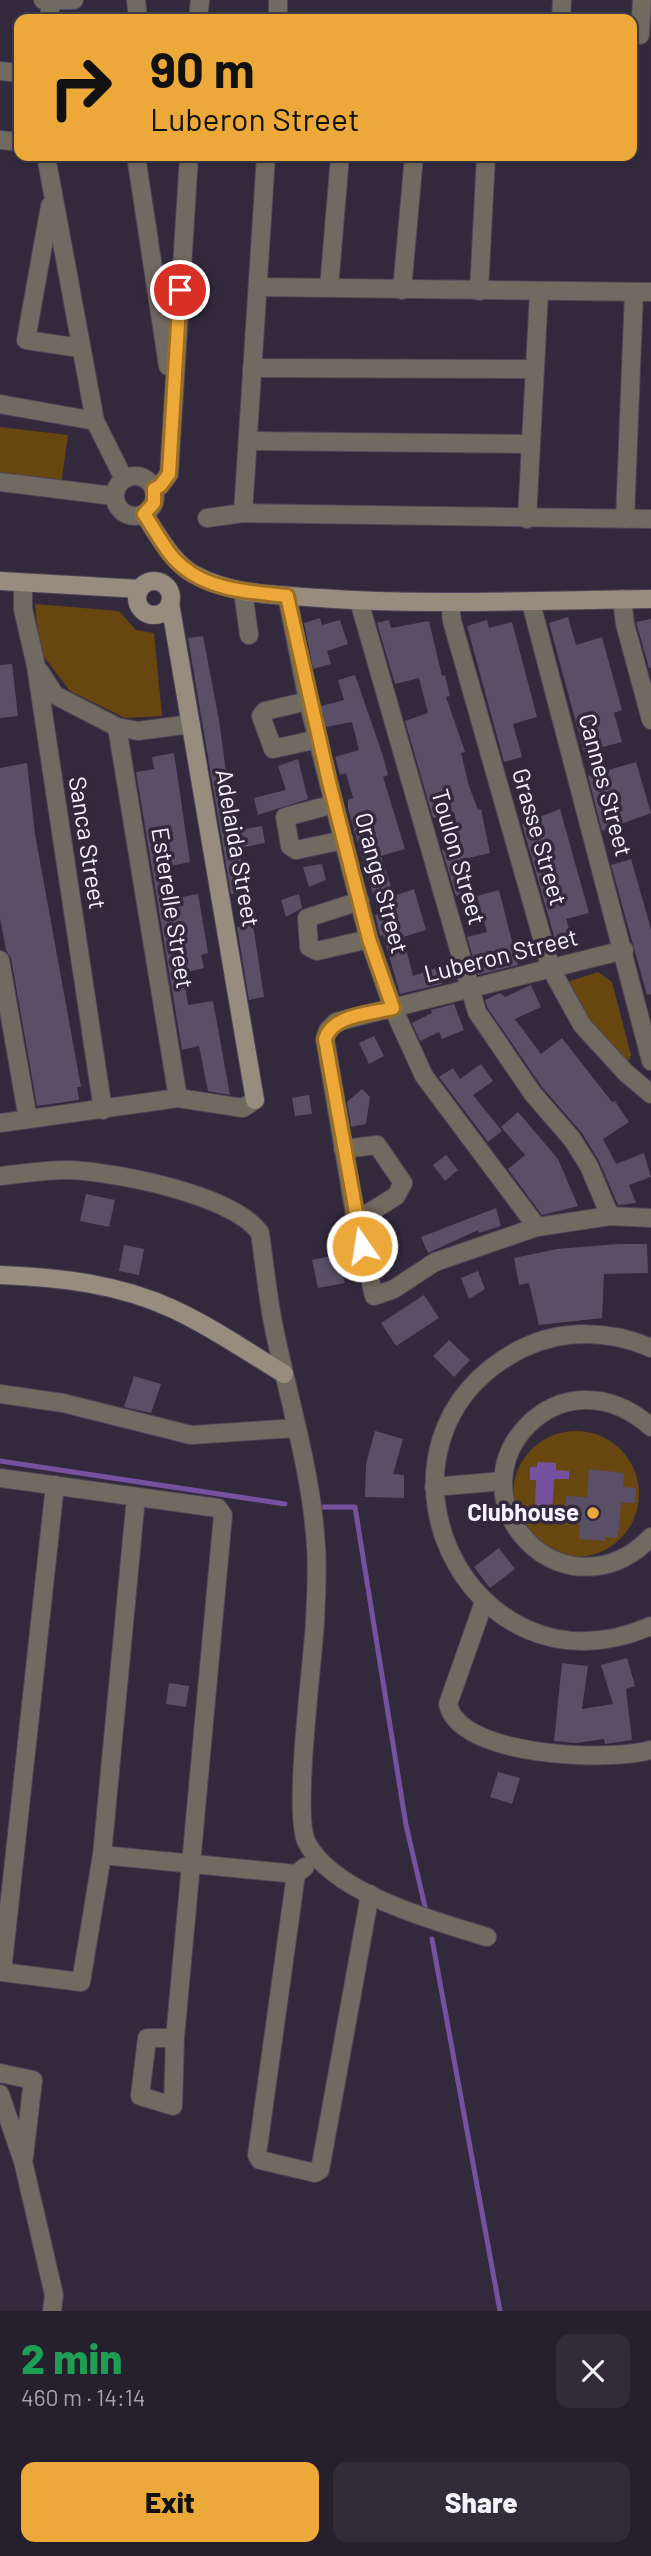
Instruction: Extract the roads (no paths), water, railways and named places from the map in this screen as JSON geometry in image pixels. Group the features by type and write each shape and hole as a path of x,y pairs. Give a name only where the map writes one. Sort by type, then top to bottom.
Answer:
{"street":[{"path":"43,0 75,0"},
{"path":"641,35 642,0"},
{"path":"47,161 95,421 124,479"},
{"path":"137,161 172,397"},
{"path":"154,489 160,486 169,474 189,161"},
{"path":"243,513 266,161"},
{"path":"329,288 340,161"},
{"path":"402,290 414,161"},
{"path":"479,291 486,161"},
{"path":"52,195 26,340 80,348"},
{"path":"258,287 643,292 625,519"},
{"path":"527,519 539,292"},
{"path":"252,368 535,369"},
{"path":"0,404 95,421"},
{"path":"247,441 531,444"},
{"path":"114,496 123,513 137,517 144,514 154,503 154,489 145,478 124,479"},
{"path":"114,496 124,479"},
{"path":"0,482 114,496"},
{"path":"207,518 243,513 651,519"},
{"path":"144,514 181,566 210,582 243,591 359,601 531,603 565,598 651,598"},
{"path":"139,589 139,606 147,614 163,612 181,566"},
{"path":"0,581 139,589 154,581 168,595"},
{"name":"Sanca Street","path":"23,583 23,609 36,666 103,1110"},
{"path":"243,591 249,635"},
{"name":"Adelaida Street","path":"168,595 255,1100 243,1108 178,1098"},
{"name":"Orange Street","path":"287,596 334,804 369,939 393,1008 424,1076 537,1227"},
{"path":"622,599 625,624 651,720"},
{"name":"Toulon Street","path":"359,601 477,1012 498,1047 533,1094 572,1139 595,1179 610,1216"},
{"name":"Grasse Street","path":"450,602 452,621 551,969 582,1025 626,1073 651,1094"},
{"name":"Cannes Street","path":"531,603 651,1061"},
{"path":"36,666 55,695 117,727 138,731 191,724"},
{"path":"309,701 265,711 261,716 274,749 318,738"},
{"name":"Esterelle Street","path":"117,727 178,1098"},
{"path":"334,804 285,817 290,846 296,850 344,839"},
{"path":"360,901 307,918 309,947 317,951 369,939"},
{"name":"Luberon Street","path":"624,950 336,1022 328,1030 325,1039 356,1221 374,1296 380,1296 435,1262 537,1227 610,1216 651,1218"},
{"path":"0,960 28,1119"},
{"path":"0,1123 178,1098"},
{"path":"343,1149 377,1145 404,1183 396,1196 356,1221"},
{"path":"0,1175 69,1170 128,1178 180,1190 251,1221 260,1233 274,1330 297,1428 316,1547 303,1821 305,1840 316,1858 341,1878 370,1894 433,1921 487,1937"},
{"path":"0,1275 40,1276 108,1286 172,1308 284,1374"},
{"path":"651,1348 618,1337 573,1335 551,1338 509,1355 474,1384 454,1411 440,1443 433,1487 439,1525 452,1562 484,1602 505,1618 555,1638 608,1640 651,1626"},
{"path":"0,1394 64,1403 191,1436 297,1428"},
{"path":"651,1427 633,1412 610,1401 585,1399 560,1403 538,1415 520,1433 508,1456 503,1481 507,1508 519,1532 537,1552 561,1564 588,1568 615,1563 639,1550 651,1537"},
{"path":"0,1478 218,1508 223,1515 175,2038"},
{"path":"433,1487 503,1481"},
{"path":"55,1485 2,1972 81,1982 102,1854 136,1497"},
{"path":"484,1602 448,1704 451,1716 460,1726 515,1748 544,1753 606,1755 651,1750"},
{"path":"102,1854 296,1874"},
{"path":"316,1858 296,1874 257,2155 260,2160 315,2173 320,2170 370,1894"},
{"path":"0,2073 33,2080 23,2161"},
{"path":"0,2094 23,2161 54,2295 52,2311"}],"waterway":[{"path":"0,1461 285,1504"},
{"path":"314,1507 355,1507 406,1825 426,1911"},
{"path":"432,1939 500,2311"}],"place":[{"name":"Clubhouse","path":"593,1513"}]}
